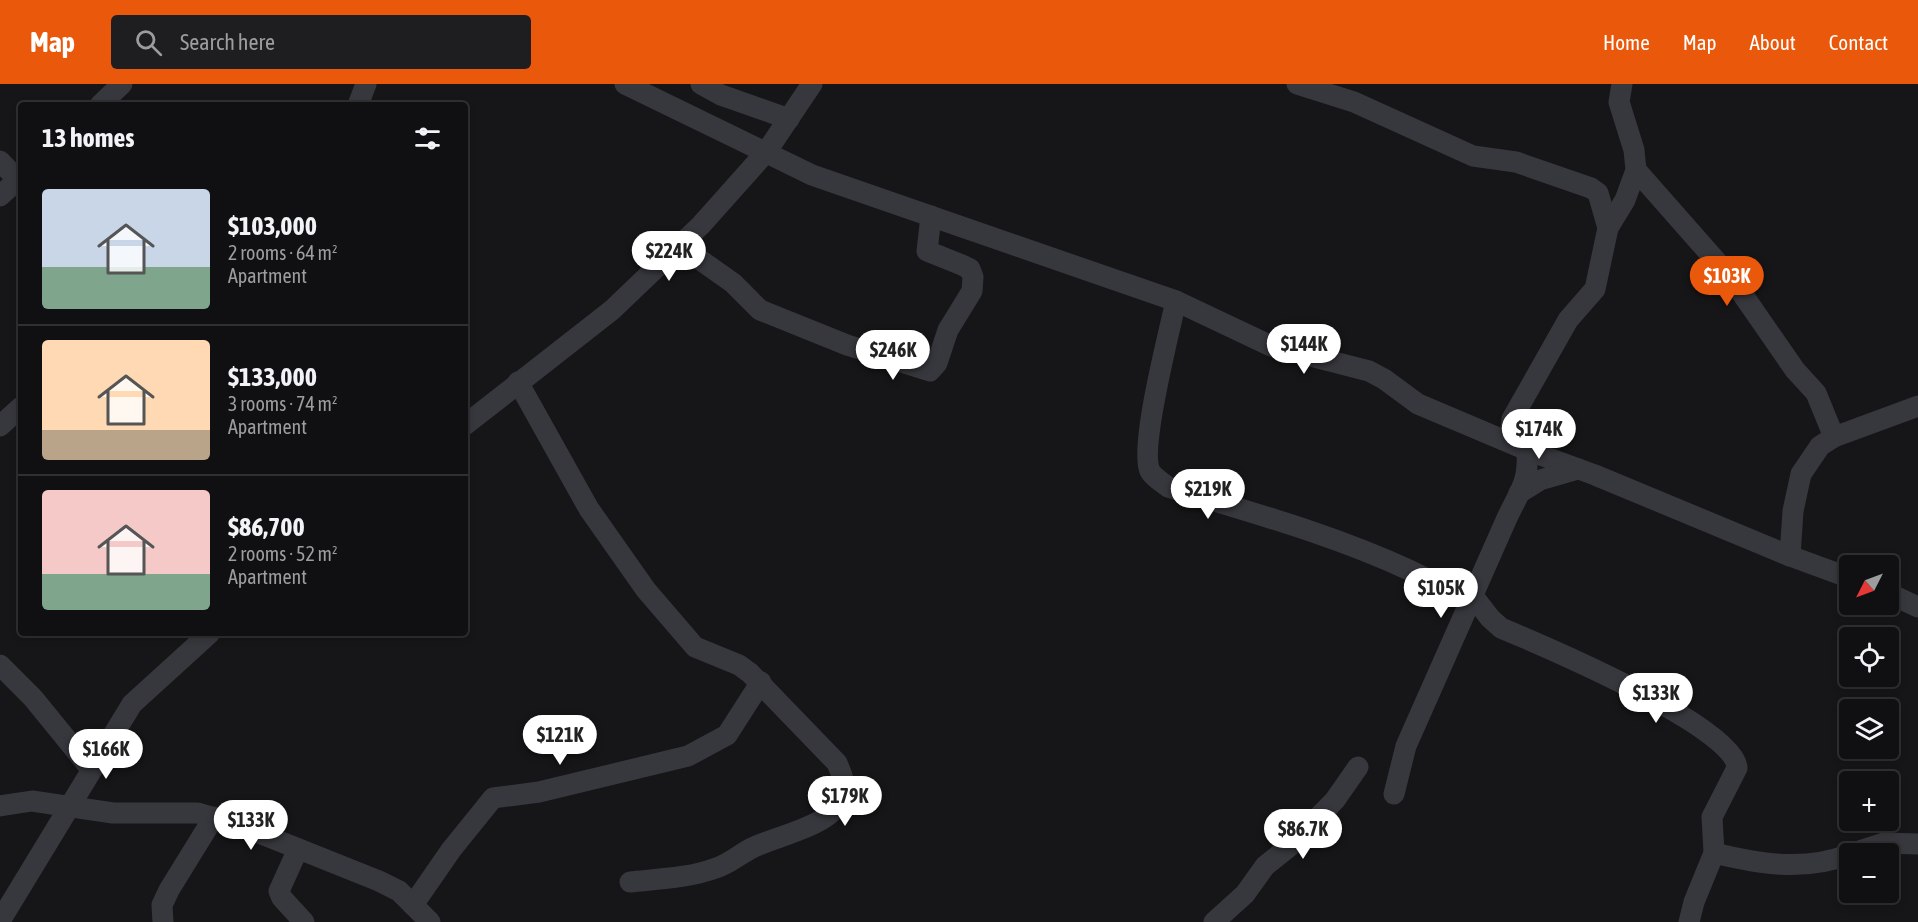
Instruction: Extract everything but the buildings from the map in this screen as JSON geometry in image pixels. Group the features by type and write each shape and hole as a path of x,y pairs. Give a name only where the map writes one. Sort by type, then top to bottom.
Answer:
{"street":[{"path":"103,102 122,84"},
{"path":"359,102 366,84"},
{"path":"625,84 767,151 812,175 1176,301 1271,346 1369,371 1418,404 1522,448 1839,574"},
{"path":"701,84 721,95 789,119"},
{"path":"468,423 612,310 679,245 767,151 812,84"},
{"path":"1297,84 1354,102 1473,156 1516,162 1591,188 1598,193 1608,228"},
{"path":"1394,794 1406,746 1527,476 1522,448 1511,428 1512,419 1568,320 1595,289 1608,228 1625,200 1636,170 1634,150 1619,102 1622,84"},
{"path":"0,161 18,177"},
{"path":"1636,170 1732,279 1795,370 1816,393 1834,437"},
{"path":"0,196 18,181"},
{"path":"679,245 733,283 760,310 847,345 930,371 937,363 948,330 972,291 973,277 970,269 927,251 931,216"},
{"path":"1176,301 1149,426 1147,456 1150,471 1156,478 1168,487 1297,527 1358,550 1472,598 1501,628 1598,670 1709,731 1733,756 1737,768 1712,817 1714,853 1694,902 1689,922"},
{"path":"518,382 589,509 646,590 695,647 739,665 761,682 837,763 845,789 836,809 813,824 751,848 717,868 673,878 630,882"},
{"path":"1791,556 1793,511 1801,474 1820,446 1834,437 1918,406"},
{"path":"0,426 18,410"},
{"path":"1519,493 1540,480 1578,469"},
{"path":"1899,598 1918,607"},
{"path":"0,921 90,768 132,704 207,636"},
{"path":"0,665 33,698 90,768"},
{"path":"413,905 451,850 494,798 539,792 688,756 727,735 761,682"},
{"path":"1214,922 1245,894 1265,866 1290,846 1335,800 1358,767"},
{"path":"0,806 32,801 113,813 184,811 214,817 379,881 399,891 430,922"},
{"path":"163,922 162,905 169,890 214,817"},
{"path":"1899,843 1918,844"},
{"path":"298,849 279,891 282,898 304,922"},
{"path":"1714,853 1760,863 1790,865 1820,864 1839,858"}]}
